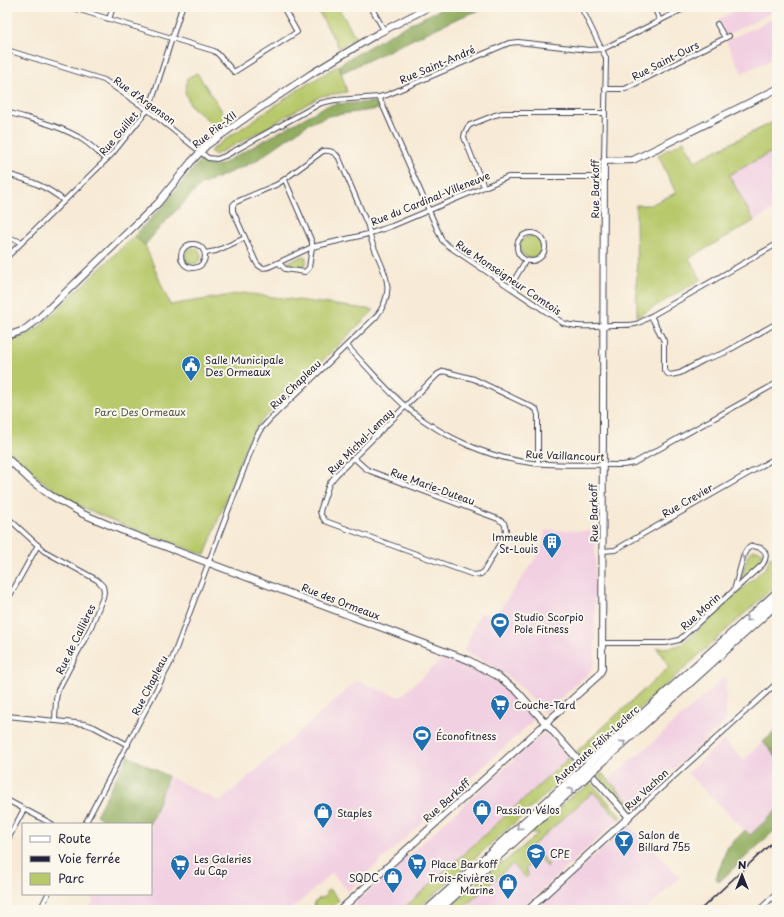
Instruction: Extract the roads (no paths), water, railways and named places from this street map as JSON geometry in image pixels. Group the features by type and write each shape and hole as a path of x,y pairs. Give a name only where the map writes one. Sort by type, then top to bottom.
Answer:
{"highway":[{"name":"Autoroute Félix-Leclerc","path":"592,766 777,593"},
{"name":"Autoroute Félix-Leclerc","path":"428,910 777,603"},
{"name":"Autoroute Félix-Leclerc","path":"438,910 582,775"}],"street":[{"path":"70,7 216,52 234,72 297,32 283,7"},
{"path":"109,19 113,7"},
{"name":"Rue Guillet","path":"7,257 106,160 148,110 152,103 182,7"},
{"path":"371,7 384,30"},
{"name":"Rue Pie-XII","path":"7,336 29,327 41,317 158,203 200,152 215,139 270,100 316,71 384,30 429,7"},
{"name":"Rue Barkoff","path":"340,910 600,674 602,667 604,113 606,58 603,49 581,7"},
{"path":"654,7 660,21"},
{"name":"Rue Saint-André","path":"200,152 210,159 220,158 325,102 340,99 387,95 509,43 518,42 589,50 603,49 687,7"},
{"name":"Rue Saint-Ours","path":"605,89 625,89 727,37 717,24"},
{"name":"Rue d'Argenson","path":"7,50 104,80 148,110 200,152"},
{"path":"604,161 633,160 777,89"},
{"name":"Rue Monseigneur Comtois","path":"379,96 438,234 447,245 569,325 636,325 777,244"},
{"path":"7,112 73,134 88,144 106,160"},
{"path":"484,187 464,137 465,132 470,125 503,113 604,113"},
{"name":"Rue Chapleau","path":"86,823 171,662 253,443 261,429 376,317 381,311 386,300 386,277 372,242 368,226 339,158 332,152 326,151 319,153 285,180 275,186 236,202 233,205 233,211 245,238 261,268 268,268 312,247"},
{"path":"7,174 54,192 64,201"},
{"name":"Rue du Cardinal-Villeneuve","path":"312,247 370,234 508,177 604,177"},
{"path":"279,263 285,269 305,272 309,268 312,247 312,242 285,180"},
{"path":"529,232 537,234 544,242 544,253 538,259 530,261 526,260 522,258 517,251 518,241 524,234 529,232"},
{"path":"7,237 22,242"},
{"path":"205,253 216,251 245,238"},
{"path":"192,244 201,247 205,253 204,261 198,267 188,267 182,259 183,250 192,244"},
{"path":"510,287 526,260"},
{"path":"651,316 664,341 664,370 671,375 680,373 704,360 724,353 777,323"},
{"name":"Rue Vaillancourt","path":"347,346 406,406 429,424 465,444 501,457 538,463 627,465 640,460 777,383"},
{"name":"Rue Michel-Lemay","path":"506,528 504,535 484,571 481,574 474,576 329,523 323,518 320,511 332,479 441,372 448,372 474,379 536,409 538,415 538,463"},
{"name":"Rue Crevier","path":"603,551 616,550 777,457"},
{"name":"Rue des Ormeaux","path":"7,458 45,492 83,514 114,528 430,645 479,665 499,677 533,709 630,818"},
{"name":"Rue Marie-Duteau","path":"354,458 370,471 498,519 504,522 506,528"},
{"name":"Rue de Callières","path":"7,517 50,554 97,580 102,584 104,592 93,624 58,690 54,720"},
{"path":"7,601 38,545"},
{"name":"Rue Morin","path":"603,643 676,642 684,636 764,563 766,555 762,549 757,546 752,546 746,550 734,590"},
{"name":"Rue Vachon","path":"528,910 777,683"},
{"path":"7,716 89,725 128,744"},
{"path":"7,800 50,823"},
{"path":"7,841 24,809"},
{"path":"759,910 777,893"},
{"path":"40,910 48,895"}],"railway":[{"path":"700,910 777,838"}],"place":[{"name":"Salle Municipale Des Ormeaux","path":"191,382"},
{"name":"Immeuble St-Louis","path":"552,559"},
{"name":"Studio Scorpio Pole Fitness","path":"500,639"},
{"name":"Couche-Tard","path":"500,721"},
{"name":"Éconofitness","path":"422,752"},
{"name":"Passion Vélos","path":"482,826"},
{"name":"Staples","path":"323,829"},
{"name":"Salon de Billard 755","path":"624,857"},
{"name":"CPE","path":"536,870"},
{"name":"Place Barkoff","path":"417,880"},
{"name":"Les Galeries du Cap","path":"180,881"},
{"name":"SQDC","path":"393,894"},
{"name":"Trois-Rivières Marine","path":"508,900"}],"park label":[{"name":"Parc Des Ormeaux","path":"140,411"}]}
